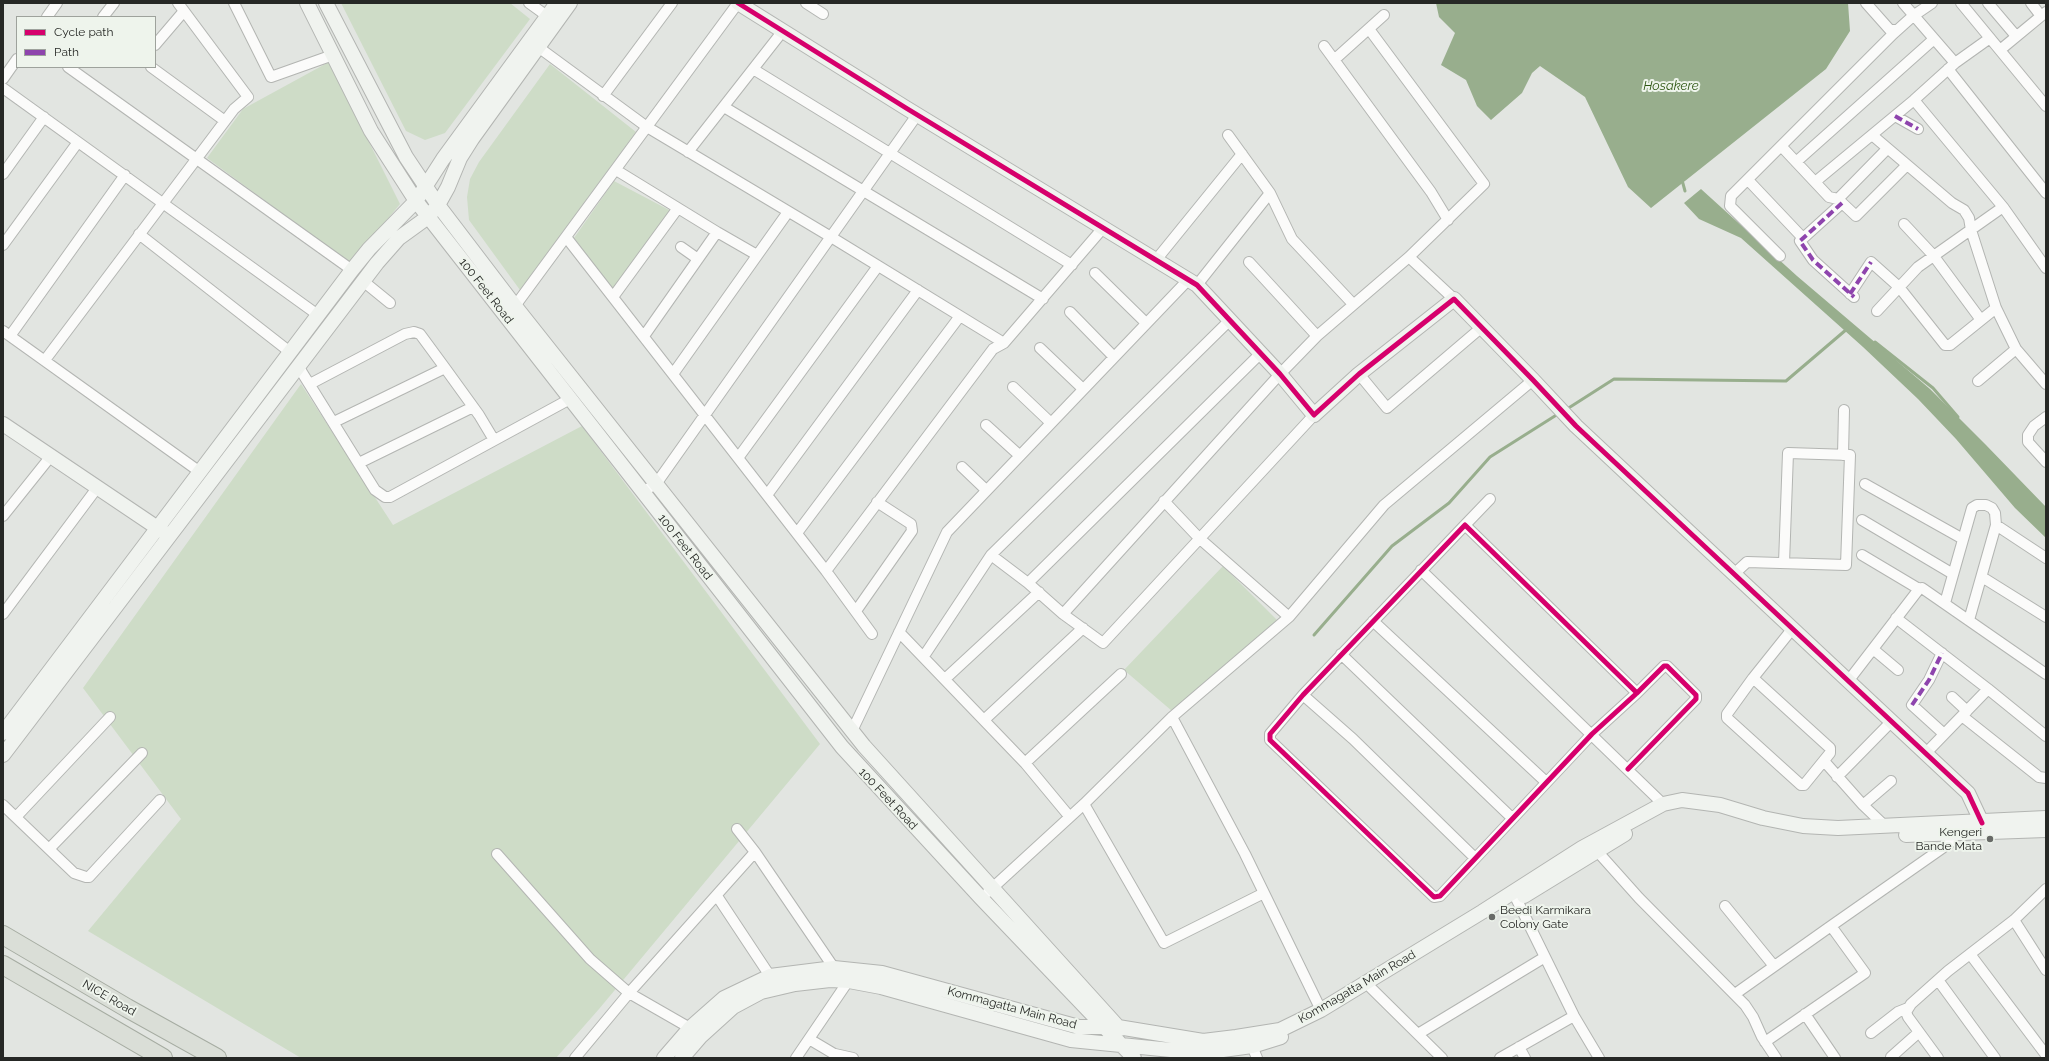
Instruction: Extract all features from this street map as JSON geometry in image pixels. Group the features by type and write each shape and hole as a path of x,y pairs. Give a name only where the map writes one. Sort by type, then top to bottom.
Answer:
{"highway":[{"name":"NICE Road","path":"3,935 127,1008 217,1058"},
{"path":"3,965 163,1058"}],"main road":[{"name":"100 Feet Road","path":"307,3 371,131 416,201 842,747 981,898 1112,1027"},
{"name":"100 Feet Road","path":"326,3 406,157 438,205 515,306 852,731 992,888 1131,1050"},
{"path":"3,755 363,281 399,238 428,217 438,205 448,187 460,158 534,44 547,16 557,3"},
{"path":"3,733 352,270 369,249 416,201 426,185 534,44 570,3"},
{"path":"738,3 782,32 917,115 1192,282 1261,353 1314,415 1359,374 1454,299 1576,426 1735,573 1968,793 1982,822"},
{"path":"5,429 51,456 169,536"},
{"name":"Kommagatta Main Road","path":"852,975 881,987 1072,1040 1131,1050 1255,1052 1283,1036 1324,1017 1515,896 1582,848 1663,804 1682,800 1720,805 1763,818 1803,826 1838,828 2046,818"},
{"name":"Kommagatta Main Road","path":"664,1058 690,1028 724,998 770,976 834,974 882,974 1079,1027 1112,1027 1201,1051 1280,1030 1321,1010 1515,896 1598,851 1642,824 1668,812 1688,809 1709,812 1769,829 1808,835 1956,834 2046,830"},
{"name":"Kommagatta Main Road","path":"682,1058 701,1036 733,1007 761,992 834,974"}],"street":[{"path":"48,16 57,3"},
{"path":"105,16 114,3"},
{"path":"234,3 271,77 333,55"},
{"path":"529,3 547,16"},
{"path":"604,96 672,3"},
{"path":"515,306 738,3"},
{"path":"806,3 823,14"},
{"path":"1866,3 1890,30 1897,30"},
{"path":"1903,3 1934,39 1952,66 2046,193"},
{"path":"1780,256 1730,206 1731,196 1782,147 1897,30 1913,16 1932,3"},
{"path":"1961,3 2000,50 2044,99"},
{"path":"1988,3 2016,36"},
{"path":"2000,50 2043,14 2031,3"},
{"path":"45,360 234,109 248,97 181,7 156,44"},
{"path":"1334,60 1384,15"},
{"path":"1063,614 1280,374 1317,336 1409,257 1484,184 1368,29"},
{"path":"688,152 782,32"},
{"path":"1815,182 1914,100 1952,66 1990,38"},
{"path":"1796,162 1934,39"},
{"path":"534,44 647,127 1004,343"},
{"path":"1324,46 1431,192 1448,220"},
{"path":"3,79 16,60"},
{"path":"69,68 352,270"},
{"path":"152,68 225,121"},
{"path":"753,69 1072,265"},
{"path":"3,88 318,315"},
{"path":"1914,100 2003,207 2046,268"},
{"path":"724,107 1043,299"},
{"path":"642,492 656,484 917,115"},
{"path":"1895,116 1918,129"},
{"path":"3,174 44,117"},
{"path":"1228,135 1270,193 1283,216 1292,239 1353,304"},
{"path":"1872,135 1952,203 1964,210 1969,218 1971,230 1996,308 2016,349 2046,384"},
{"path":"3,244 78,142"},
{"path":"1782,147 1829,197 1840,201 1856,216 1907,165"},
{"path":"1887,149 1840,201 1800,241 1812,260 1852,296 1871,262 1899,287 1945,345 1950,345 1996,308"},
{"path":"1156,260 1242,154"},
{"path":"616,170 757,255"},
{"path":"125,175 7,334 200,472"},
{"path":"1748,180 1801,236"},
{"path":"852,731 947,532 1146,322 1192,282 1270,193"},
{"path":"1877,311 1899,287 1933,255 2003,207"},
{"path":"613,297 678,208"},
{"path":"673,374 788,212"},
{"path":"1904,224 1933,255 1981,320"},
{"path":"826,571 993,349 1004,343 1103,228"},
{"path":"644,336 717,232"},
{"path":"139,234 290,352"},
{"path":"566,237 797,533 872,634"},
{"path":"681,247 698,259"},
{"path":"1409,257 1454,299"},
{"path":"1249,262 1317,336"},
{"path":"738,458 878,266"},
{"path":"1095,273 1146,322"},
{"path":"363,281 390,303"},
{"path":"767,495 918,290"},
{"path":"1070,312 1113,356"},
{"path":"797,533 960,316"},
{"path":"924,656 991,555 1230,320"},
{"path":"1359,374 1387,408 1482,327"},
{"path":"310,384 405,334 414,332 420,334 473,407 494,440"},
{"path":"1040,348 1083,389"},
{"path":"1978,381 2016,349"},
{"path":"1028,583 1261,353"},
{"path":"298,366 378,494 390,497 570,399"},
{"path":"334,422 445,368"},
{"path":"981,898 1069,816 1084,804 1172,717 1289,617 1384,505 1533,380"},
{"path":"1014,387 1051,423"},
{"path":"359,464 473,407"},
{"path":"1843,455 1844,410"},
{"path":"991,555 1028,583 1063,614 1103,643 1314,415"},
{"path":"2046,417 2034,426 2028,435 2028,442 2046,462"},
{"path":"986,425 1020,455"},
{"path":"1735,573 1748,562 1846,565 1850,455 1788,453 1784,563"},
{"path":"3,516 51,456"},
{"path":"962,467 986,490"},
{"path":"1865,484 1963,539"},
{"path":"3,614 97,488"},
{"path":"1490,499 1303,695 1270,734 1270,740 1434,897 1440,896 1592,734 1664,666 1667,666 1696,695 1696,699 1628,769"},
{"path":"1164,501 1199,538 1289,617"},
{"path":"856,611 912,531 911,524 877,502"},
{"path":"1945,603 1970,513 1976,505 1986,505 1992,508 1995,513 1996,525 1969,620"},
{"path":"1862,520 1953,574"},
{"path":"1465,525 1637,693"},
{"path":"1996,525 2046,558"},
{"path":"1862,555 1919,589 1922,588 2046,674"},
{"path":"1421,570 1663,804"},
{"path":"1982,577 2046,617"},
{"path":"1849,680 1919,589"},
{"path":"945,679 1038,592"},
{"path":"1896,618 2046,736"},
{"path":"1373,621 1546,782"},
{"path":"984,720 1083,628"},
{"path":"1753,678 1830,748 1830,753 1807,784 1801,785 1728,718 1728,711 1753,678 1793,628"},
{"path":"899,632 924,656 1024,763 1069,816"},
{"path":"1873,649 1898,670"},
{"path":"1942,653 1929,680 1912,705 1944,734"},
{"path":"1341,654 1512,818"},
{"path":"1024,763 1121,674"},
{"path":"1926,753 1988,689"},
{"path":"1303,695 1353,739 1475,858"},
{"path":"1952,698 1964,714 2039,776 2046,778"},
{"path":"16,817 110,717"},
{"path":"1172,717 1191,749 1321,1010"},
{"path":"1837,777 1892,721"},
{"path":"50,848 142,753"},
{"path":"1824,761 1863,805 1885,826"},
{"path":"1863,805 1891,781"},
{"path":"3,805 77,875 90,877 160,800"},
{"path":"1084,804 1164,943 1264,893"},
{"path":"737,828 755,852 834,974"},
{"path":"1734,994 1951,842 1956,834"},
{"path":"1598,851 1639,898 1734,994 1753,1017 1764,1042 1776,1058"},
{"path":"575,1058 630,993 755,852"},
{"path":"497,854 590,959 630,993 690,1028"},
{"path":"1870,1033 1898,1012 1908,1008 1938,980 2014,920 2046,889"},
{"path":"717,896 770,976"},
{"path":"1515,896 1574,1016 1599,1058"},
{"path":"1725,906 1774,966"},
{"path":"2014,920 2046,970"},
{"path":"1764,1042 1865,972 1831,926"},
{"path":"1970,954 2046,1055"},
{"path":"1418,1034 1545,956"},
{"path":"796,1058 852,975"},
{"path":"1938,980 1995,1058"},
{"path":"1371,988 1442,1058"},
{"path":"1908,1008 1906,1012 1908,1017 1918,1033 1938,1058"},
{"path":"1805,1014 1835,1058"},
{"path":"1500,1058 1574,1016"},
{"path":"1891,1057 1918,1033"},
{"path":"809,1039 836,1055 853,1058"},
{"path":"1519,1047 1525,1058"}],"shaded area":[{"path":"341,3 510,3 530,19 445,133 425,140 406,131"},
{"path":"329,62 400,204 351,264 207,158 243,109"},
{"path":"550,64 636,132 520,290 469,220 467,197 470,179 479,162"},
{"path":"614,181 671,211 613,290 574,238"},
{"path":"301,384 393,525 582,426 820,744 599,1009 556,1058 301,1058 88,931 181,819 83,688"},
{"path":"1223,566 1277,620 1172,711 1124,670"}],"water":[{"name":"Hosakere","path":"1436,3 1848,3 1850,31 1826,69 1651,208 1628,187 1585,97 1540,66 1532,73 1522,93 1491,120 1477,106 1466,80 1441,65 1455,33 1439,17"},
{"path":"1701,189 1797,276 1930,389 1986,445 2046,507 2046,538 2015,508 1956,439 1918,399 1863,347 1741,238 1699,219 1684,203"}],"waterway":[{"path":"1682,180 1685,191"},
{"path":"1567,409 1614,379 1786,381 1847,329"},
{"path":"1875,342 1933,388 1958,417"},
{"path":"1314,635 1392,546 1449,503 1490,457 1558,414"}],"marked path":[{"path":"1895,116 1918,129"},
{"path":"1842,203 1800,241 1813,260 1854,297"},
{"path":"1850,294 1871,262"},
{"path":"1912,705 1929,680 1942,653"}],"cycle path":[{"path":"738,3 906,108 1197,285 1280,374 1314,415 1359,374 1454,299 1576,426 1968,793 1982,823"},
{"path":"1628,769 1696,699 1696,695 1667,666 1664,666 1637,693 1592,734 1440,896 1434,897 1270,740 1270,734 1303,695 1465,525 1637,693"}],"place":[{"name":"Kengeri Bande Mata","path":"1990,839"},
{"name":"Beedi Karmikara Colony Gate","path":"1492,917"}]}
